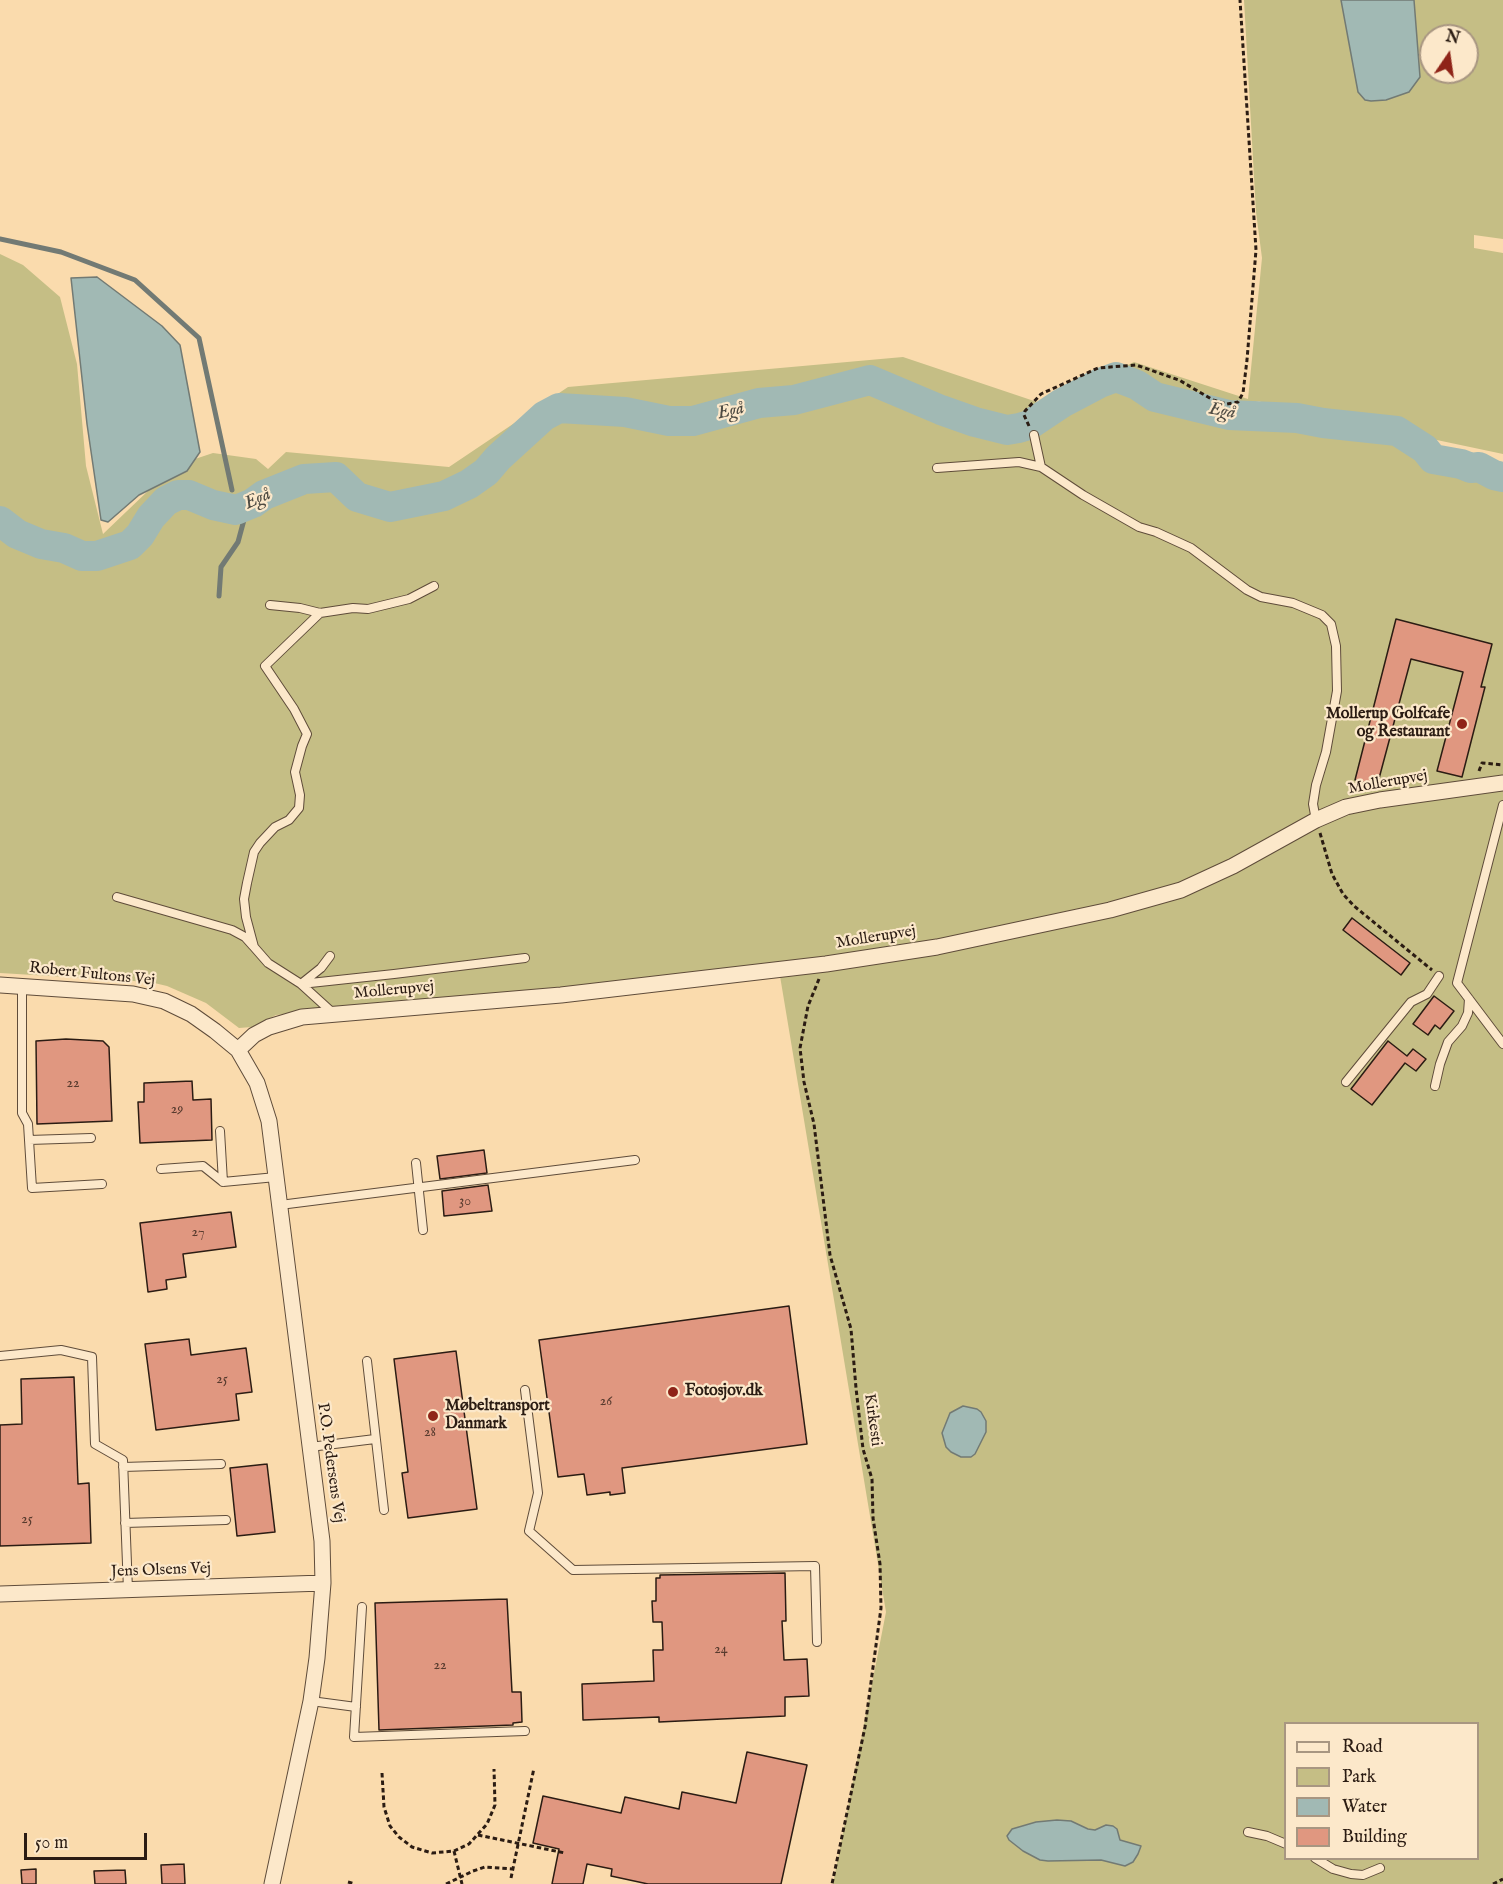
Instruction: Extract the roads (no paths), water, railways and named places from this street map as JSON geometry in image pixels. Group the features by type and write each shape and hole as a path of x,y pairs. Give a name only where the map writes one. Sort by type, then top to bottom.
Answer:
{"street":[{"name":"Mollerupvej","path":"238,1050 254,1035 268,1027 303,1017 561,995 826,964 937,947 1110,910 1181,890 1233,866 1316,820 1346,807 1503,783"},
{"name":"Robert Fultons Vej","path":"0,985 134,994 164,1001 191,1014 215,1030 238,1050"},
{"name":"P.O. Pedersens Vej","path":"238,1050 257,1083 269,1121 322,1541 323,1583 311,1701 272,1884"},
{"name":"Jens Olsens Vej","path":"0,1594 323,1583"}],"lane":[{"path":"1034,435 1041,467"},
{"path":"936,468 1019,462 1041,467 1083,495 1139,527 1191,548 1247,590 1260,597 1293,603 1322,615 1331,624 1336,646 1337,691 1326,752 1316,784 1313,804 1316,820"},
{"path":"270,605 320,613 353,608 368,609 409,599 434,586"},
{"path":"254,947 244,899 254,852 275,827 289,820 299,808 300,795 296,772 307,734 265,666 320,613"},
{"path":"1503,805 1457,983 1503,1044"},
{"path":"117,897 232,930 245,937 268,963 301,984 334,1014"},
{"path":"301,984 321,968 330,956"},
{"path":"301,984 525,958"},
{"path":"1346,1082 1411,1002 1427,994 1439,976"},
{"path":"22,987 22,1113 28,1124 32,1188 102,1184"},
{"path":"1435,1086 1448,1042 1462,1026 1468,1013 1469,999"},
{"path":"220,1131 223,1182"},
{"path":"29,1140 91,1138"},
{"path":"280,1205 635,1160"},
{"path":"416,1163 423,1230"},
{"path":"161,1168 202,1166 223,1182 276,1177"},
{"path":"0,1356 61,1350 92,1357 95,1444 123,1460 128,1590"},
{"path":"367,1361 384,1510"},
{"path":"525,1390 538,1493 529,1531 573,1570 815,1566 817,1642"},
{"path":"310,1447 375,1439"},
{"path":"123,1467 221,1464"},
{"path":"125,1523 226,1520"},
{"path":"362,1607 354,1737 525,1731"},
{"path":"311,1701 356,1707"},
{"path":"1248,1832 1267,1836 1284,1843"},
{"path":"1318,1860 1333,1869 1351,1874 1363,1875 1380,1868"}],"water":[{"path":"1341,0 1414,0 1419,78 1409,92 1386,100 1365,100 1358,92"},
{"path":"97,277 162,326 180,345 200,452 187,471 139,495 108,522 101,520 87,424 71,278"},
{"path":"963,1406 977,1409 986,1421 986,1432 975,1454 971,1457 961,1457 951,1452 946,1447 942,1433 950,1413"},
{"path":"1071,1821 1095,1830 1106,1825 1113,1826 1117,1829 1120,1840 1141,1846 1133,1862 1125,1866 1101,1860 1048,1861 1040,1860 1023,1851 1007,1836 1012,1829 1036,1822"}],"waterway":[{"path":"0,239 61,252 135,280 199,338 232,490"},
{"name":"Egå","path":"0,521 17,534 41,544 64,548 82,556 97,556 130,545 166,501 178,495 189,495 213,505 236,510 253,503 264,495 304,479 336,477 357,497 390,507 444,496 469,484 486,472 544,416 559,408 625,412 669,421 693,421 759,403 794,400 870,380 941,410 1007,430 1029,425 1062,403 1116,377 1137,385 1155,397 1229,415 1297,418 1397,431 1425,449 1433,459 1471,468 1479,467 1503,477"},
{"path":"219,596 221,567 238,542 248,505"}],"place":[{"name":"Mollerup Golfcafe og Restaurant","path":"1462,724"},
{"name":"Fotosjov.dk","path":"673,1392"},
{"name":"Møbeltransport Danmark","path":"433,1416"}]}
